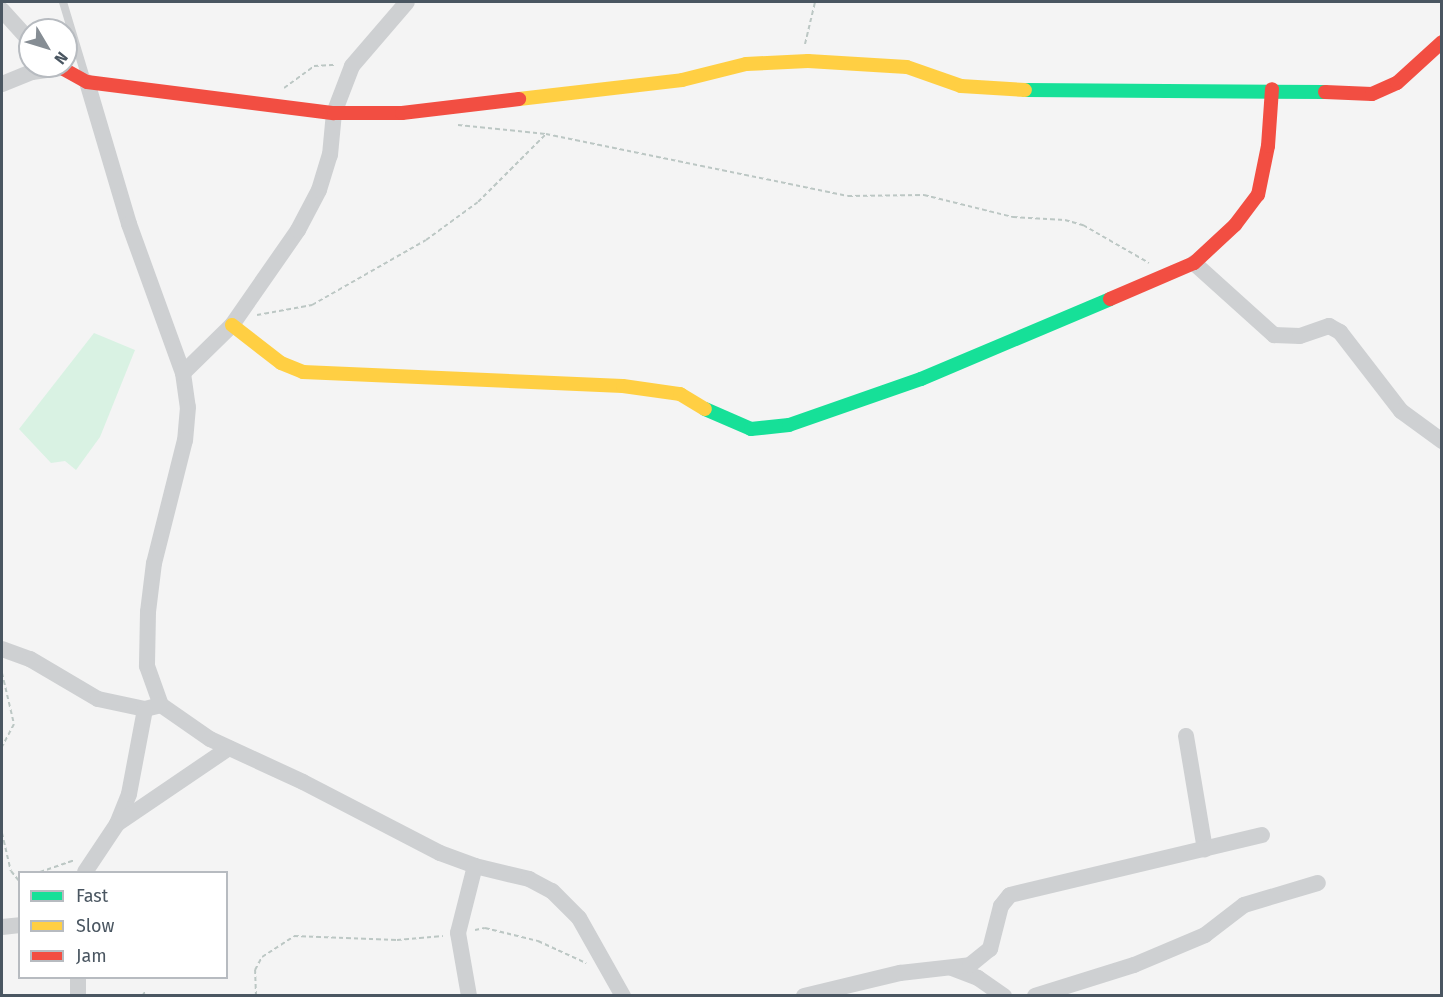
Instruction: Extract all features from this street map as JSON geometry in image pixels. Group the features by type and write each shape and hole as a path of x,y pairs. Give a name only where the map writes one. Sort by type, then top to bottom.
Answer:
{"street":[{"path":"183,373 236,321 279,260 319,190 330,155 334,113 352,66 407,2"},
{"path":"2,10 18,27"},
{"path":"78,77 87,82 334,113 402,113 523,100 682,80 746,64 808,61 907,67 961,86 986,90 1272,89 1372,94 1397,83 1442,42"},
{"path":"2,84 18,78"},
{"path":"86,871 117,824 129,794 153,707 147,666 148,612 154,563 185,440 188,407 183,373 129,224 87,82"},
{"path":"236,321 281,363 303,372 635,388 681,394 724,420 751,429 789,425 921,379 1194,263 1235,225 1258,195 1268,146 1272,89"},
{"path":"1194,263 1274,335 1300,336 1329,326 1340,332 1401,411 1442,441"},
{"path":"2,649 30,659 98,699 153,707 210,740 440,853 475,866 529,879 552,891 579,918 623,996"},
{"path":"1186,736 1205,849"},
{"path":"117,824 229,748"},
{"path":"804,996 900,973 970,965 985,956 995,939 1001,906 1010,895 1262,835"},
{"path":"469,996 458,933 475,866"},
{"path":"1035,996 1134,964 1205,935 1244,905 1318,883"},
{"path":"2,927 18,925"},
{"path":"951,968 978,978 1004,996"},
{"path":"78,979 78,996"}],"lane":[{"path":"63,2 87,82"}],"path":[{"path":"808,61 804,39 815,2"},
{"path":"263,105 314,66 352,66"},
{"path":"447,124 546,134 848,196 924,195 1013,217 1065,220 1173,273"},
{"path":"236,321 312,305 360,279 478,202 546,134"},
{"path":"2,672 14,724 2,747"},
{"path":"2,692 6,690"},
{"path":"2,833 11,871 18,880"},
{"path":"44,871 58,863 94,857"},
{"path":"256,996 255,970 262,957 294,936 397,940 485,928 538,941 589,964"},
{"path":"142,996 144,992"}],"green space":[{"path":"94,333 135,350 100,437 76,470 65,461 51,463 19,429"}],"traffic: fast":[{"path":"1025,90 1325,92"},
{"path":"705,409 751,429 789,425 921,379 1110,299"}],"traffic: slow":[{"path":"519,99 682,80 746,64 808,61 907,67 961,86 1025,90"},
{"path":"232,325 281,363 303,372 623,386 680,394 705,409"}],"traffic: jam":[{"path":"1325,92 1372,94 1397,83 1442,42"},
{"path":"78,77 87,82 334,113 402,113 519,99"},
{"path":"1110,299 1194,263 1235,225 1258,195 1268,146 1272,89"}]}
